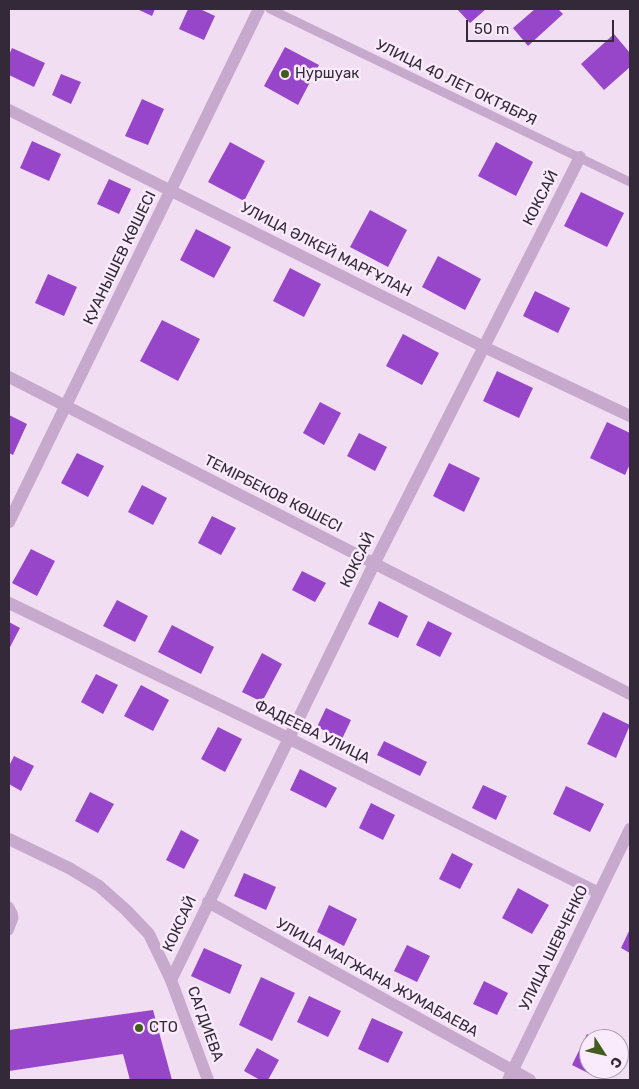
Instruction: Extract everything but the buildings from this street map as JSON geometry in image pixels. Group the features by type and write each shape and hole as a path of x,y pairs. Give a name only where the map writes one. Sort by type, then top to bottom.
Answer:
{"street":[{"name":"ҚУАНЫШЕВ КӨШЕСІ","path":"9,522 259,9"},
{"name":"УЛИЦА ӘЛКЕЙ МАРҒҰЛАН","path":"9,110 484,347 630,416"},
{"name":"КОКСАЙ","path":"171,980 374,564 580,157"},
{"name":"ТЕМІРБЕКОВ КӨШЕСІ","path":"9,377 630,694"},
{"name":"ФАДЕЕВА УЛИЦА","path":"9,603 599,892"},
{"name":"УЛИЦА ШЕВЧЕНКО","path":"510,1076 630,829"},
{"name":"САГДИЕВА","path":"9,839 69,868 99,886 120,904 149,934 171,980 208,1080"},
{"name":"УЛИЦА МАГЖАНА ЖУМАБАЕВА","path":"208,902 510,1076 530,1080"}],"lane":[{"name":"УЛИЦА 40 ЛЕТ ОКТЯБРЯ","path":"270,9 630,182"},
{"path":"9,906 14,918 9,931"}],"place":[{"name":"Нуршуак","path":"285,74"},
{"name":"СТО","path":"139,1028"}]}
